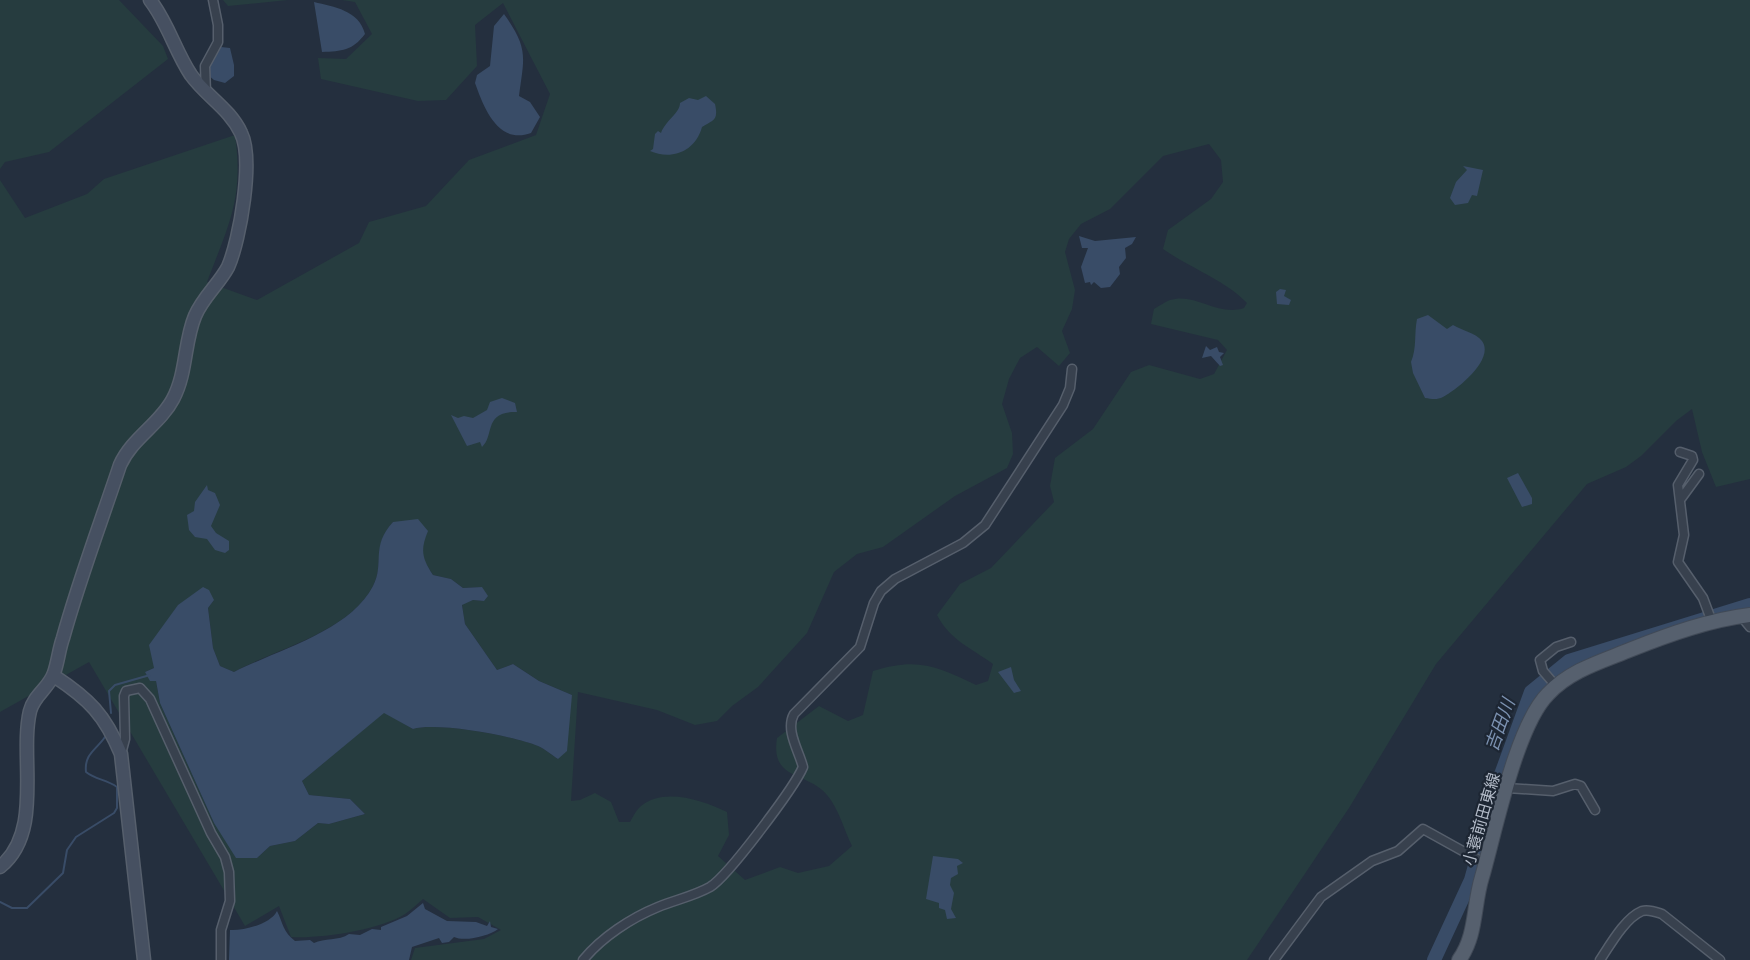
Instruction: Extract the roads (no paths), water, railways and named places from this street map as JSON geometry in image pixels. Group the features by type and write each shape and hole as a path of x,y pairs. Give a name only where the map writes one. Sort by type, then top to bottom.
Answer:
{"main road":[{"name":"小蓑前田東線","path":"1459,960 1472,933 1484,863 1507,788 1533,715 1554,684 1590,666 1711,618 1747,620"}],"street":[{"path":"0,867 11,856 22,829 29,776 30,711 35,698 54,676 63,637 120,465 126,452 162,416 172,400 180,384 195,316 219,281 232,256 247,176 247,148 233,119 206,93 185,65 168,26 150,0"},
{"path":"206,93 205,66 218,42 218,25 213,0"},
{"path":"583,960 609,936 635,918 657,907 700,892 723,876 803,767 790,731 794,714 860,647 874,603 881,591 895,579 963,543 985,525 1063,405 1070,388 1072,369"},
{"path":"1680,452 1692,456 1693,460 1678,485 1684,535 1678,561 1703,598 1711,618"},
{"path":"1680,500 1699,474"},
{"path":"1554,684 1543,671 1540,660 1544,655 1571,642"},
{"path":"54,676 92,706 109,725 121,754 144,960"},
{"path":"121,754 125,739 124,696 126,691 140,688 150,699 211,833 225,857 229,872 230,901 222,926 221,960"},
{"path":"1507,788 1553,791 1575,784 1581,786 1595,810"},
{"path":"1274,960 1321,897 1372,861 1398,851 1423,829 1484,863"},
{"path":"1600,960 1631,920 1642,911 1662,914 1720,960"}],"water":[{"path":"314,2 352,15 362,26 365,34 351,47 322,52"},
{"path":"504,14 518,36 523,54 519,96 530,102 540,117 531,133 510,134 501,129 488,113 475,83 477,75 490,66 494,26"},
{"path":"221,47 230,48 234,65 234,76 225,83 214,80 208,75 211,55"},
{"path":"706,96 715,104 716,114 712,121 702,127 694,143 681,152 673,154 658,154 650,151 653,149 655,134 658,131 661,133 678,110 680,103 689,98 698,100"},
{"path":"1463,166 1483,170 1477,196 1472,195 1468,203 1455,205 1450,198 1456,182 1467,170"},
{"path":"1079,236 1095,241 1136,237 1132,244 1125,248 1126,258 1119,267 1120,274 1110,287 1101,288 1094,282 1091,285 1090,282 1085,283 1081,267 1088,248 1082,248"},
{"path":"1280,289 1286,290 1284,296 1291,300 1289,305 1277,304 1276,292"},
{"path":"1428,315 1447,329 1453,325 1476,336 1485,348 1484,356 1473,373 1450,393 1437,399 1425,398 1413,373 1411,362 1417,319"},
{"path":"1206,346 1210,350 1217,347 1219,352 1224,353 1220,357 1223,365 1220,366 1211,356 1202,358"},
{"path":"502,398 515,403 517,412 499,415 494,419 482,447 480,442 467,446 451,415 458,418 464,416 473,418 487,410 490,402"},
{"path":"1518,473 1532,498 1532,504 1522,507 1507,478"},
{"path":"207,485 208,490 215,493 220,505 211,526 216,533 229,541 229,550 225,553 215,550 207,539 195,537 189,530 187,515 194,511 195,502"},
{"path":"418,519 428,531 423,554 433,575 451,579 463,588 482,587 488,596 484,601 473,600 462,605 465,624 497,670 513,664 539,681 572,695 567,751 558,759 538,746 494,734 440,727 413,729 384,713 302,781 309,795 350,799 365,814 329,824 318,823 295,841 270,846 257,858 236,858 214,823 160,703 156,681 150,681 145,672 154,668 149,645 178,605 203,587 209,590 214,600 208,608 213,648 220,666 234,672 311,638 348,615 362,602 373,586 378,570 382,539 393,522"},
{"path":"1011,667 1014,680 1021,691 1014,693 998,672"},
{"path":"933,856 958,859 963,863 957,866 958,874 951,878 950,885 954,893 951,909 956,918 947,919 945,910 939,908 939,903 926,899"},
{"path":"423,903 425,909 447,921 476,922 487,926 490,921 491,927 498,929 477,938 454,937 449,942 442,943 439,938 412,947 409,960 229,960 230,930 256,926 269,920 277,911 291,938 295,941 310,940 314,943 341,938 349,934 360,935 372,929 381,930 381,927 407,916"}],"waterway":[{"name":"吉田川","path":"1434,960 1471,880 1499,780 1531,692 1569,661 1750,605"},
{"path":"111,713 109,691 115,685 150,675"},
{"path":"0,902 12,908 27,908 63,873 67,850 76,837 114,813 117,808 117,787 86,772 89,756 105,737"}]}
